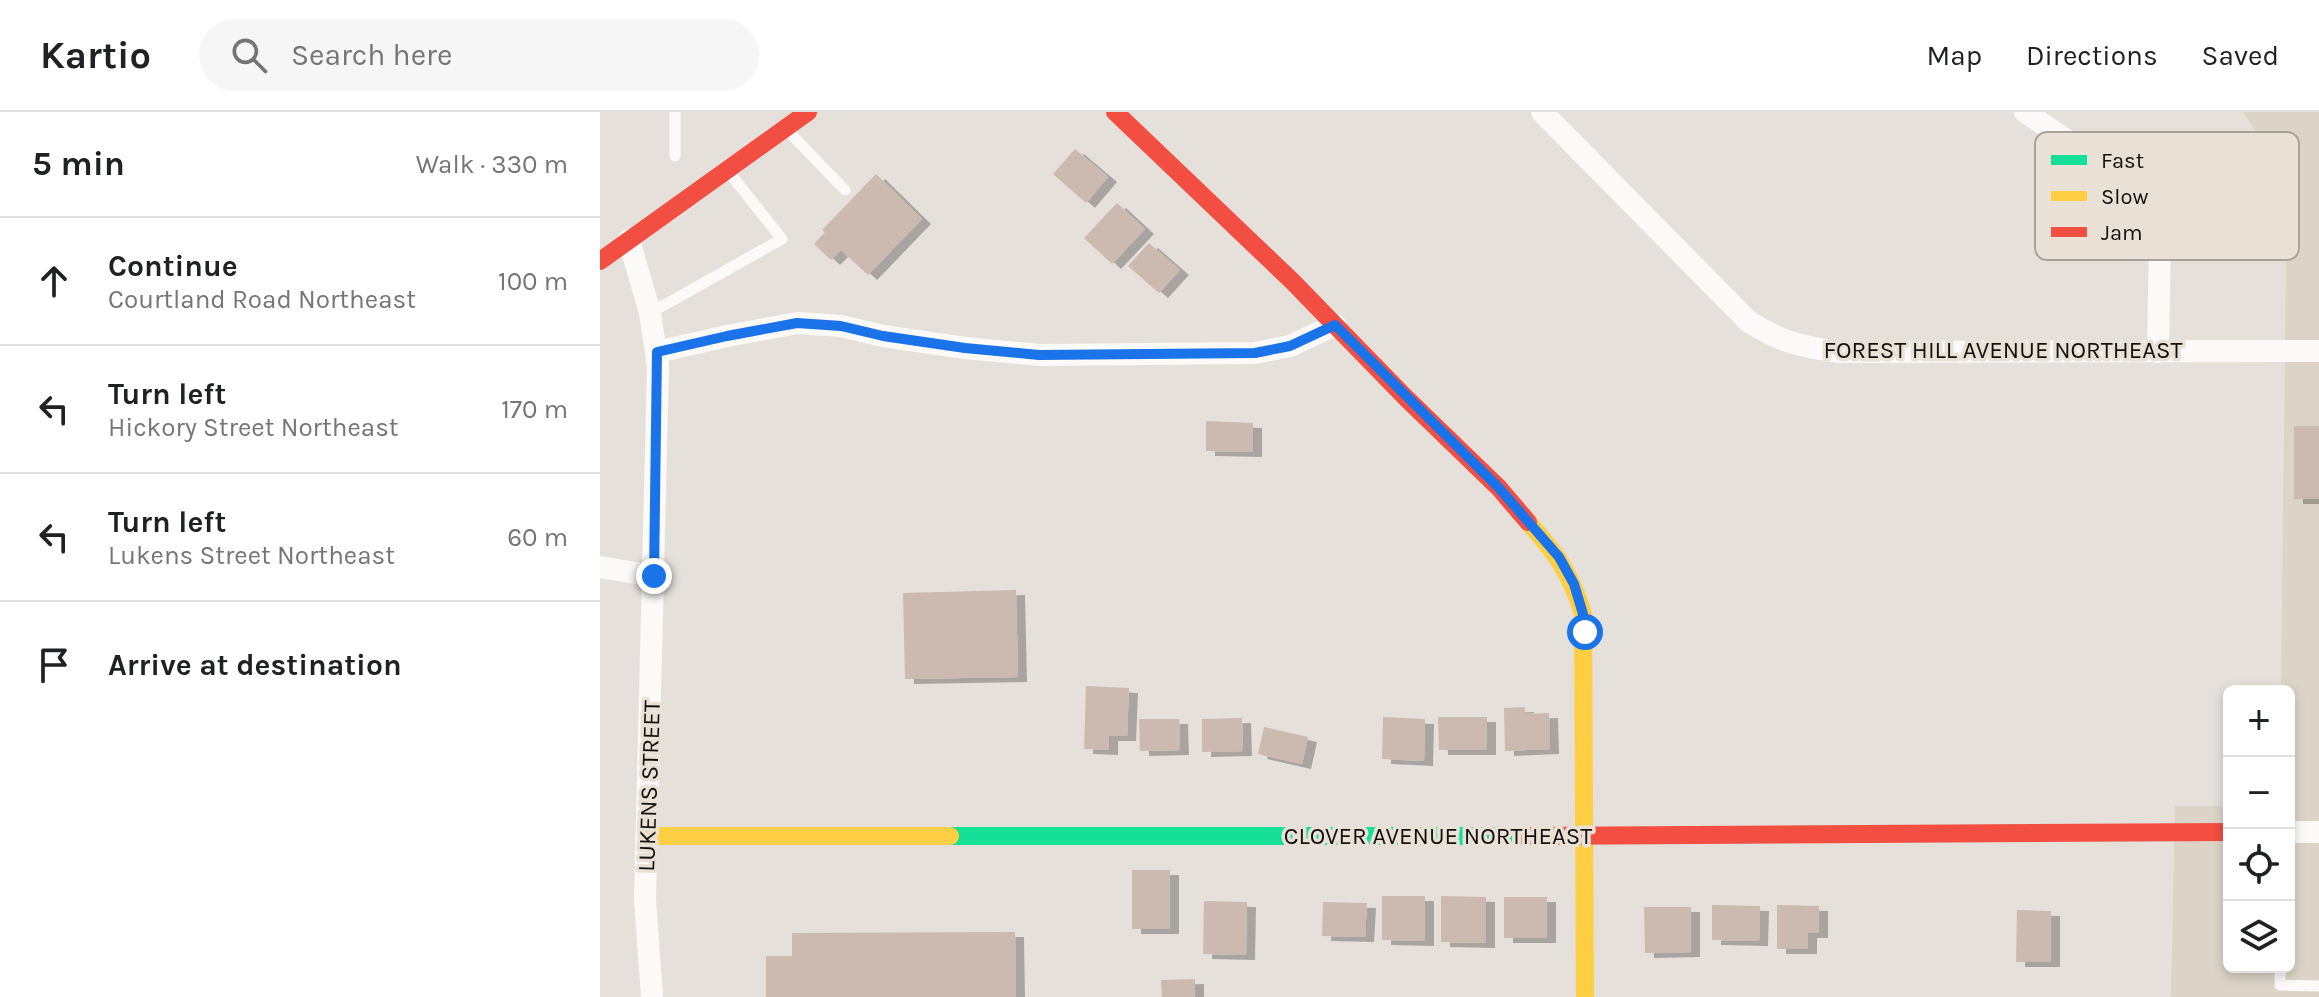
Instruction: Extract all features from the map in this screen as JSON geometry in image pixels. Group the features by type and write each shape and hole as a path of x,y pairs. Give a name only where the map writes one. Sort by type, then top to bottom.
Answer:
{"street":[{"path":"600,261 808,112"},
{"path":"1115,112 1499,488 1559,557 1574,584 1585,632 1585,997"},
{"name":"FOREST HILL AVENUE NORTHEAST","path":"1542,112 1748,321 1796,346 1839,352 2319,351"},
{"path":"2025,112 2054,132"},
{"name":"LUKENS STREET","path":"629,240 650,313 657,352 645,900 652,997"},
{"path":"2158,352 2160,260"},
{"path":"657,352 797,323 841,326 883,336 1039,355 1255,353 1290,346 1335,325"},
{"path":"600,567 654,576"},
{"name":"CLOVER AVENUE NORTHEAST","path":"647,836 2223,832"},
{"path":"2295,832 2319,832"}],"lane":[{"path":"675,112 675,156"},
{"path":"786,129 845,190"},
{"path":"650,313 782,239 727,170"},
{"path":"2280,973 2280,985 2319,986"}],"shaded area":[{"path":"2243,112 2319,112 2319,997 2171,997 2175,806 2223,806 2223,973 2295,973 2295,685 2281,685 2286,260 2299,260 2299,132 2257,132"}],"building":[{"path":"1075,149 1108,177 1086,203 1053,174"},
{"path":"876,174 922,219 868,275 841,250 831,260 814,244 825,232 822,230"},
{"path":"1117,203 1145,229 1112,264 1084,238"},
{"path":"1149,243 1180,270 1159,293 1128,266"},
{"path":"1206,421 1253,423 1253,452 1206,451"},
{"path":"2294,426 2319,426 2319,499 2294,499"},
{"path":"1016,590 1018,677 905,679 903,593"},
{"path":"1086,686 1129,688 1127,736 1109,736 1109,750 1084,749"},
{"path":"1525,707 1525,714 1549,713 1550,749 1505,751 1504,708"},
{"path":"1383,717 1425,719 1424,761 1382,759"},
{"path":"1438,717 1487,717 1487,750 1439,750"},
{"path":"1242,718 1243,751 1202,752 1202,719"},
{"path":"1139,719 1179,719 1180,750 1140,751"},
{"path":"1264,727 1308,737 1302,764 1258,754"},
{"path":"1132,870 1170,870 1170,929 1132,929"},
{"path":"1382,896 1425,896 1425,941 1382,940"},
{"path":"1441,896 1486,897 1486,943 1441,942"},
{"path":"1504,897 1547,897 1547,938 1504,938"},
{"path":"1204,901 1247,902 1246,955 1203,954"},
{"path":"1323,902 1367,903 1365,937 1322,936"},
{"path":"1712,905 1760,906 1759,941 1712,940"},
{"path":"1777,905 1819,906 1819,933 1808,933 1808,949 1777,949"},
{"path":"1644,907 1691,907 1691,952 1645,953"},
{"path":"2017,910 2051,911 2051,962 2016,962"},
{"path":"1015,932 1016,997 766,997 766,956 792,956 792,933"},
{"path":"1195,979 1195,997 1162,997 1161,980"}],"traffic: fast":[{"path":"950,836 1522,836"}],"traffic: slow":[{"path":"1528,522 1562,565 1583,614 1585,997"},
{"path":"647,836 950,836"}],"traffic: jam":[{"path":"600,261 808,112"},
{"path":"1115,112 1292,281 1499,488 1528,522"},
{"path":"1522,836 2223,832"}],"route":[{"path":"654,576 657,352 797,323 841,326 883,336 1039,355 1255,353 1290,346 1335,325 1499,488 1559,557 1574,584 1585,632"}]}
